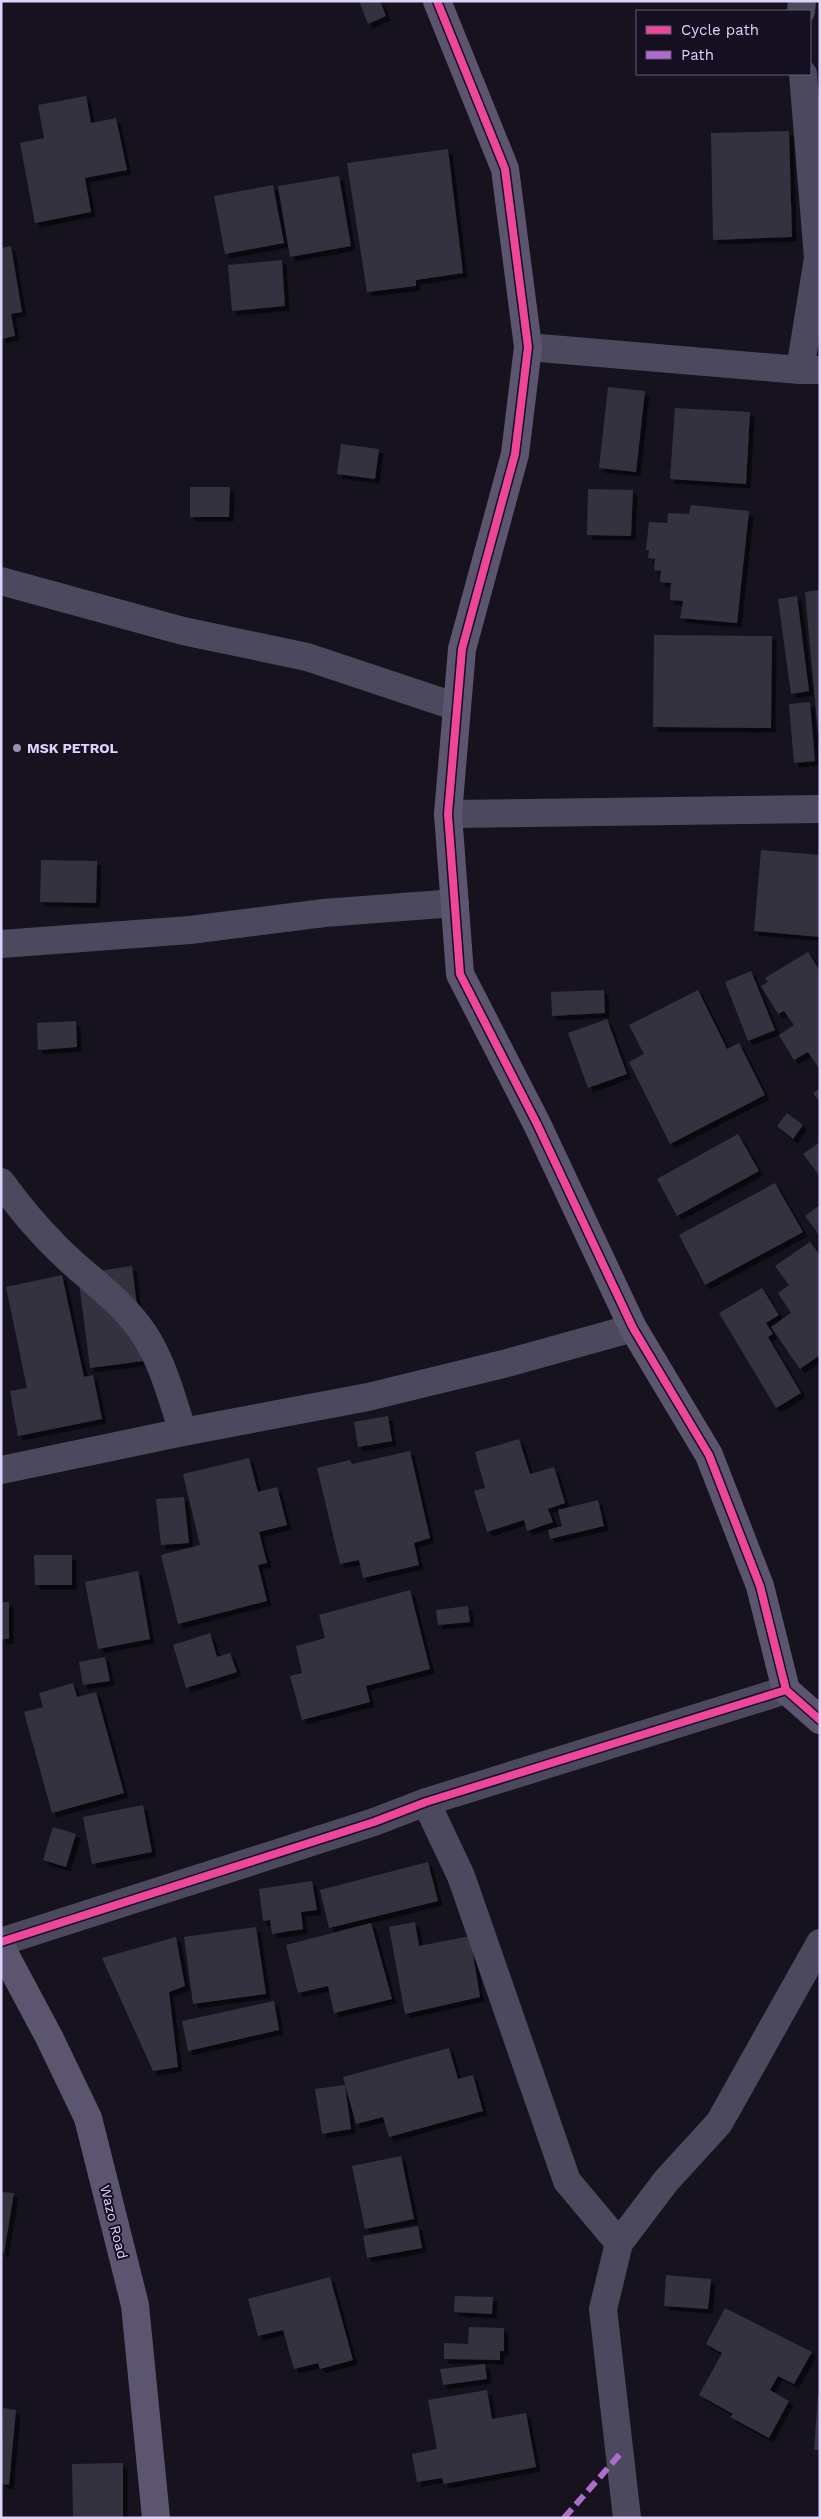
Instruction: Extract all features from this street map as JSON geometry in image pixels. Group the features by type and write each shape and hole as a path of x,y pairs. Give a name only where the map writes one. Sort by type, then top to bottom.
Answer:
{"street":[{"path":"437,1 504,169 528,347 515,454 462,649 448,814 460,974 537,1124 633,1328 709,1455 760,1586 786,1690 820,1720"},
{"path":"528,347 810,370 818,258 803,75"},
{"path":"1,581 183,631 307,657 457,707"},
{"path":"448,814 820,809"},
{"path":"1,944 190,930 324,913 455,903"},
{"path":"1,1182 54,1245 102,1285 131,1317 149,1342 163,1374 183,1432"},
{"path":"1,1470 183,1432 368,1397 506,1363 633,1328"},
{"path":"1,1942 374,1822 426,1802 786,1690"},
{"path":"426,1802 461,1876 568,2180 619,2243"},
{"path":"627,2518 604,2310 619,2243 666,2181 719,2124 820,1943"},
{"name":"Wazo Road","path":"1,1947 49,2037 88,2118 135,2305 156,2518"}],"building":[{"path":"359,1 380,1 386,16 368,24"},
{"path":"86,96 91,123 116,118 127,170 85,178 91,212 35,223 20,143 44,138 38,105"},
{"path":"789,131 792,237 713,240 711,133"},
{"path":"448,149 463,273 416,280 416,286 367,292 347,163"},
{"path":"339,176 351,246 290,257 278,186"},
{"path":"273,185 284,243 225,254 214,196"},
{"path":"11,246 22,312 11,314 15,336 1,339 1,248"},
{"path":"282,260 285,306 232,311 228,265"},
{"path":"608,387 645,391 636,472 599,468"},
{"path":"675,408 750,412 746,484 670,479"},
{"path":"341,444 379,449 375,479 337,474"},
{"path":"190,487 230,487 229,517 190,517"},
{"path":"588,489 633,490 631,536 587,535"},
{"path":"691,505 749,511 737,623 680,618 683,601 670,600 671,583 660,582 661,571 654,570 655,559 648,558 649,550 646,550 649,522 667,523 668,513 689,514"},
{"path":"820,590 820,732 818,733 805,592"},
{"path":"797,596 809,691 791,694 778,599"},
{"path":"654,635 772,636 771,728 653,727"},
{"path":"810,702 815,761 794,763 789,704"},
{"path":"761,850 820,855 820,937 754,931"},
{"path":"41,860 97,861 96,903 40,902"},
{"path":"808,952 820,971 820,1070 808,1052 794,1060 779,1035 794,1025 784,1011 778,1014 761,986 768,982 765,978"},
{"path":"751,971 775,1030 748,1041 725,982"},
{"path":"604,990 605,1013 552,1016 551,992"},
{"path":"698,990 727,1049 739,1043 765,1095 670,1144 629,1062 644,1054 629,1025"},
{"path":"607,1019 627,1074 588,1088 568,1033"},
{"path":"76,1021 77,1047 38,1050 37,1023"},
{"path":"820,1088 820,1102 813,1093"},
{"path":"787,1113 803,1125 793,1139 777,1126"},
{"path":"738,1134 759,1171 677,1216 657,1179"},
{"path":"820,1142 820,1174 819,1175 803,1154"},
{"path":"775,1183 803,1232 705,1285 679,1235"},
{"path":"820,1205 820,1236 805,1216"},
{"path":"810,1242 820,1255 820,1355 800,1369 771,1327 791,1313 778,1293 789,1285 775,1266"},
{"path":"132,1266 144,1361 90,1368 78,1274"},
{"path":"62,1275 84,1377 93,1375 102,1419 18,1436 10,1391 27,1388 6,1287"},
{"path":"762,1288 779,1315 766,1323 773,1334 768,1337 801,1393 776,1408 719,1313"},
{"path":"388,1416 392,1441 358,1447 354,1422"},
{"path":"519,1439 530,1474 554,1467 565,1503 548,1509 553,1522 527,1531 524,1520 487,1532 474,1491 485,1488 475,1452"},
{"path":"410,1451 430,1538 414,1543 419,1565 363,1578 359,1560 340,1564 317,1468 350,1460 352,1464"},
{"path":"249,1458 258,1492 277,1487 287,1525 259,1532 267,1563 258,1565 267,1601 178,1624 161,1555 200,1545 183,1474"},
{"path":"184,1497 189,1543 161,1545 156,1499"},
{"path":"598,1500 604,1526 550,1539 548,1530 562,1526 558,1510"},
{"path":"34,1555 72,1555 72,1585 35,1585"},
{"path":"138,1571 150,1639 98,1649 85,1582"},
{"path":"410,1590 430,1669 366,1686 370,1702 302,1720 290,1676 302,1673 296,1646 325,1638 319,1615"},
{"path":"1,1602 9,1602 9,1639 1,1639"},
{"path":"468,1606 470,1622 438,1625 436,1610"},
{"path":"210,1633 217,1657 230,1653 237,1672 186,1688 173,1645"},
{"path":"105,1657 110,1681 83,1685 79,1662"},
{"path":"73,1683 77,1697 96,1692 124,1793 52,1813 24,1712 43,1707 39,1693"},
{"path":"143,1805 152,1852 92,1864 83,1817"},
{"path":"53,1827 76,1834 66,1867 43,1860"},
{"path":"428,1862 438,1901 329,1928 320,1890"},
{"path":"312,1881 317,1910 301,1912 303,1929 272,1934 270,1920 263,1921 259,1889"},
{"path":"415,1922 419,1946 470,1936 480,1997 405,2014 389,1927"},
{"path":"371,1923 392,1999 334,2013 328,1986 298,1993 286,1945"},
{"path":"256,1927 266,1994 193,2004 184,1937"},
{"path":"176,1937 185,1986 169,1992 178,2067 153,2071 102,1958"},
{"path":"274,2001 279,2030 188,2051 182,2021"},
{"path":"449,2048 458,2079 473,2075 483,2111 389,2137 383,2117 356,2124 343,2077"},
{"path":"345,2085 351,2129 322,2134 315,2089"},
{"path":"401,2156 414,2219 365,2229 352,2166"},
{"path":"1,2192 14,2193 4,2253 1,2252"},
{"path":"418,2226 422,2248 367,2258 363,2236"},
{"path":"666,2275 711,2279 708,2309 664,2306"},
{"path":"330,2277 353,2360 320,2369 318,2363 294,2369 283,2330 258,2336 248,2299"},
{"path":"455,2296 493,2297 492,2314 454,2312"},
{"path":"725,2308 812,2352 794,2384 778,2376 770,2390 789,2401 769,2438 730,2417 733,2414 699,2395 722,2353 706,2344"},
{"path":"469,2327 504,2328 504,2351 500,2351 500,2360 444,2359 444,2343 468,2344"},
{"path":"485,2364 487,2379 443,2385 440,2369"},
{"path":"487,2390 492,2419 526,2413 536,2467 444,2484 442,2478 417,2482 412,2454 437,2449 428,2400"},
{"path":"818,2395 820,2395 820,2450 814,2450"},
{"path":"3,2408 16,2410 9,2485 1,2484"},
{"path":"123,2463 123,2518 73,2518 72,2464"}],"marked path":[{"path":"564,2518 621,2453"}],"cycle path":[{"path":"437,1 505,169 528,347 515,454 462,649 448,814 460,974 537,1124 633,1328 709,1455 760,1586 786,1690 820,1720"},
{"path":"1,1942 374,1822 426,1802 786,1690"}],"place":[{"name":"MSK PETROL","path":"17,748"}]}
